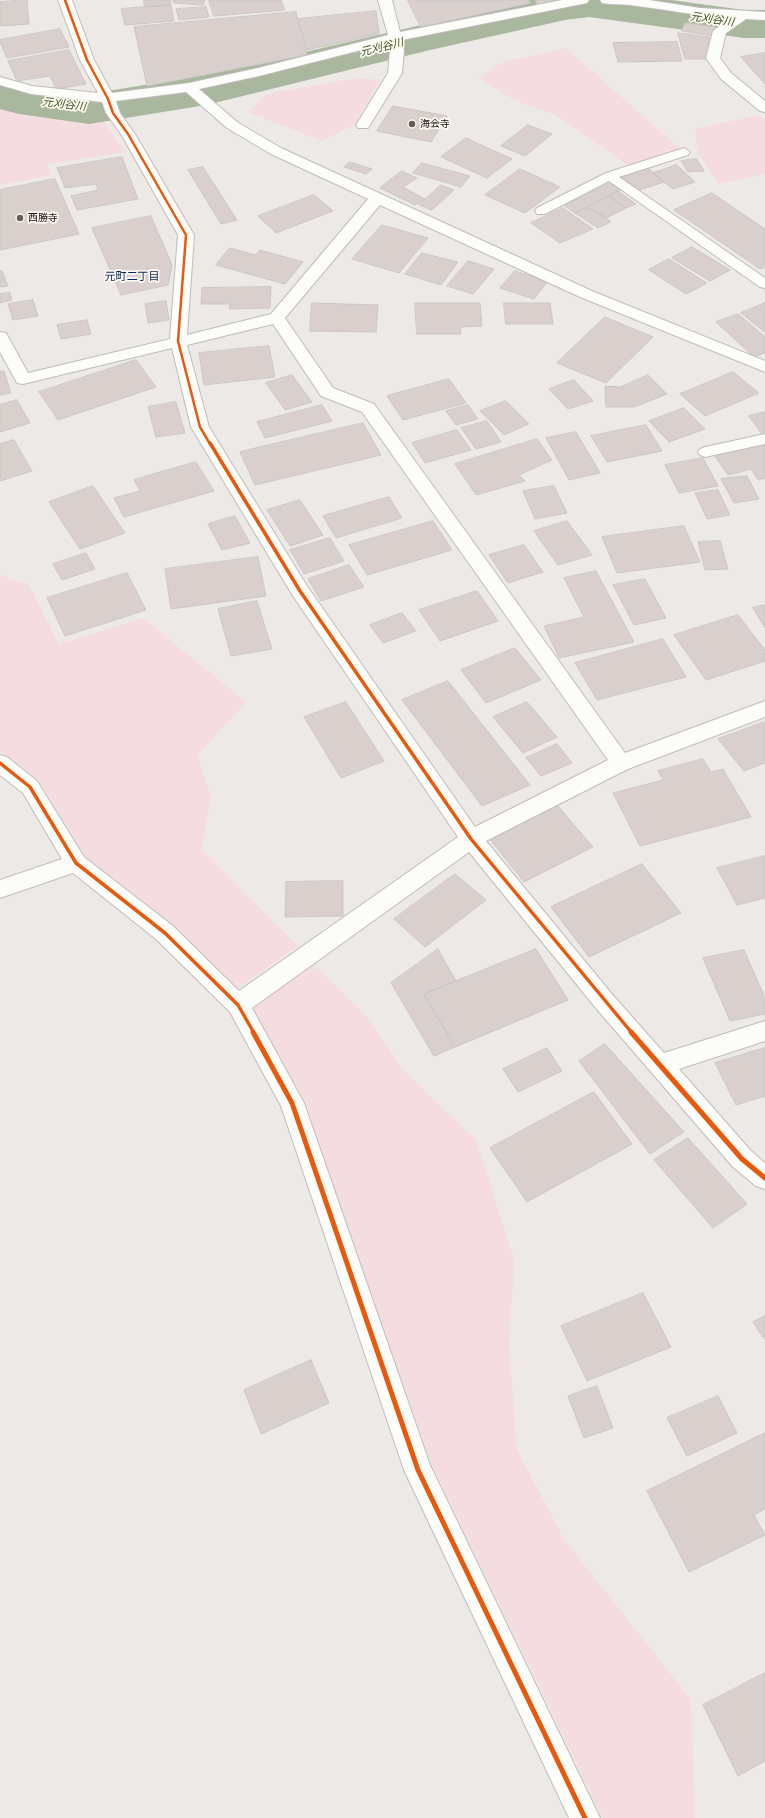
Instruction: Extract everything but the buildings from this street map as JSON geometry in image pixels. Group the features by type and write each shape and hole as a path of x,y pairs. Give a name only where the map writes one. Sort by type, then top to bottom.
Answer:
{"street":[{"path":"65,0 87,60 186,235 178,341 200,427 300,591 471,839 603,1000 742,1159 765,1178"},
{"path":"363,125 395,73 395,42 385,0"},
{"path":"0,81 31,90 110,103 189,88 582,0"},
{"path":"607,0 630,0 700,12 742,16 765,16"},
{"path":"740,0 742,16"},
{"path":"742,16 720,31 713,58 726,76 765,108"},
{"path":"189,88 232,126 276,151 586,294 765,368"},
{"path":"0,337 24,379 278,318 378,197"},
{"path":"278,318 327,392 368,408 621,763"},
{"path":"238,1005 471,839 621,763 765,709"},
{"path":"0,764 30,786 54,829 76,863 165,933 238,1005 292,1103 418,1470 585,1818"},
{"path":"0,889 76,863"},
{"path":"660,1065 765,1031"}],"lane":[{"path":"541,211 610,176 684,152"},
{"path":"610,176 765,284"},
{"path":"705,452 765,439"}],"shaded area":[{"path":"566,48 680,149 627,165 558,116 514,100 479,78 503,62"},
{"path":"356,78 380,80 354,125 322,141 248,112 266,94"},
{"path":"0,104 43,117 102,119 125,152 47,164 52,175 0,185"},
{"path":"759,115 765,120 765,174 718,184 698,153 695,129"},
{"path":"0,575 29,585 59,644 143,618 246,702 197,756 211,796 202,849 298,946 238,988 172,925 85,856 38,779 0,751"},
{"path":"314,965 365,1015 405,1072 476,1140 514,1260 509,1347 517,1450 564,1539 691,1700 695,1818 603,1818 431,1463 357,1255 304,1099 252,1007"}],"waterway":[{"name":"元刈谷川","path":"0,93 19,99 89,109 206,90 430,36 565,6 589,3 744,24 765,24"}],"cycle path":[{"path":"65,0 87,60 108,99 113,113 128,134 186,235 178,341 200,427 300,591 471,839 603,1000 742,1159 765,1178"},
{"path":"0,763 30,787 54,829 76,863 165,933 238,1005 292,1103 418,1470 585,1818"}],"place":[{"name":"海会寺","path":"412,124"},
{"name":"西勝寺","path":"20,218"}],"district":[{"name":"元町二丁目","path":"132,277"}]}
